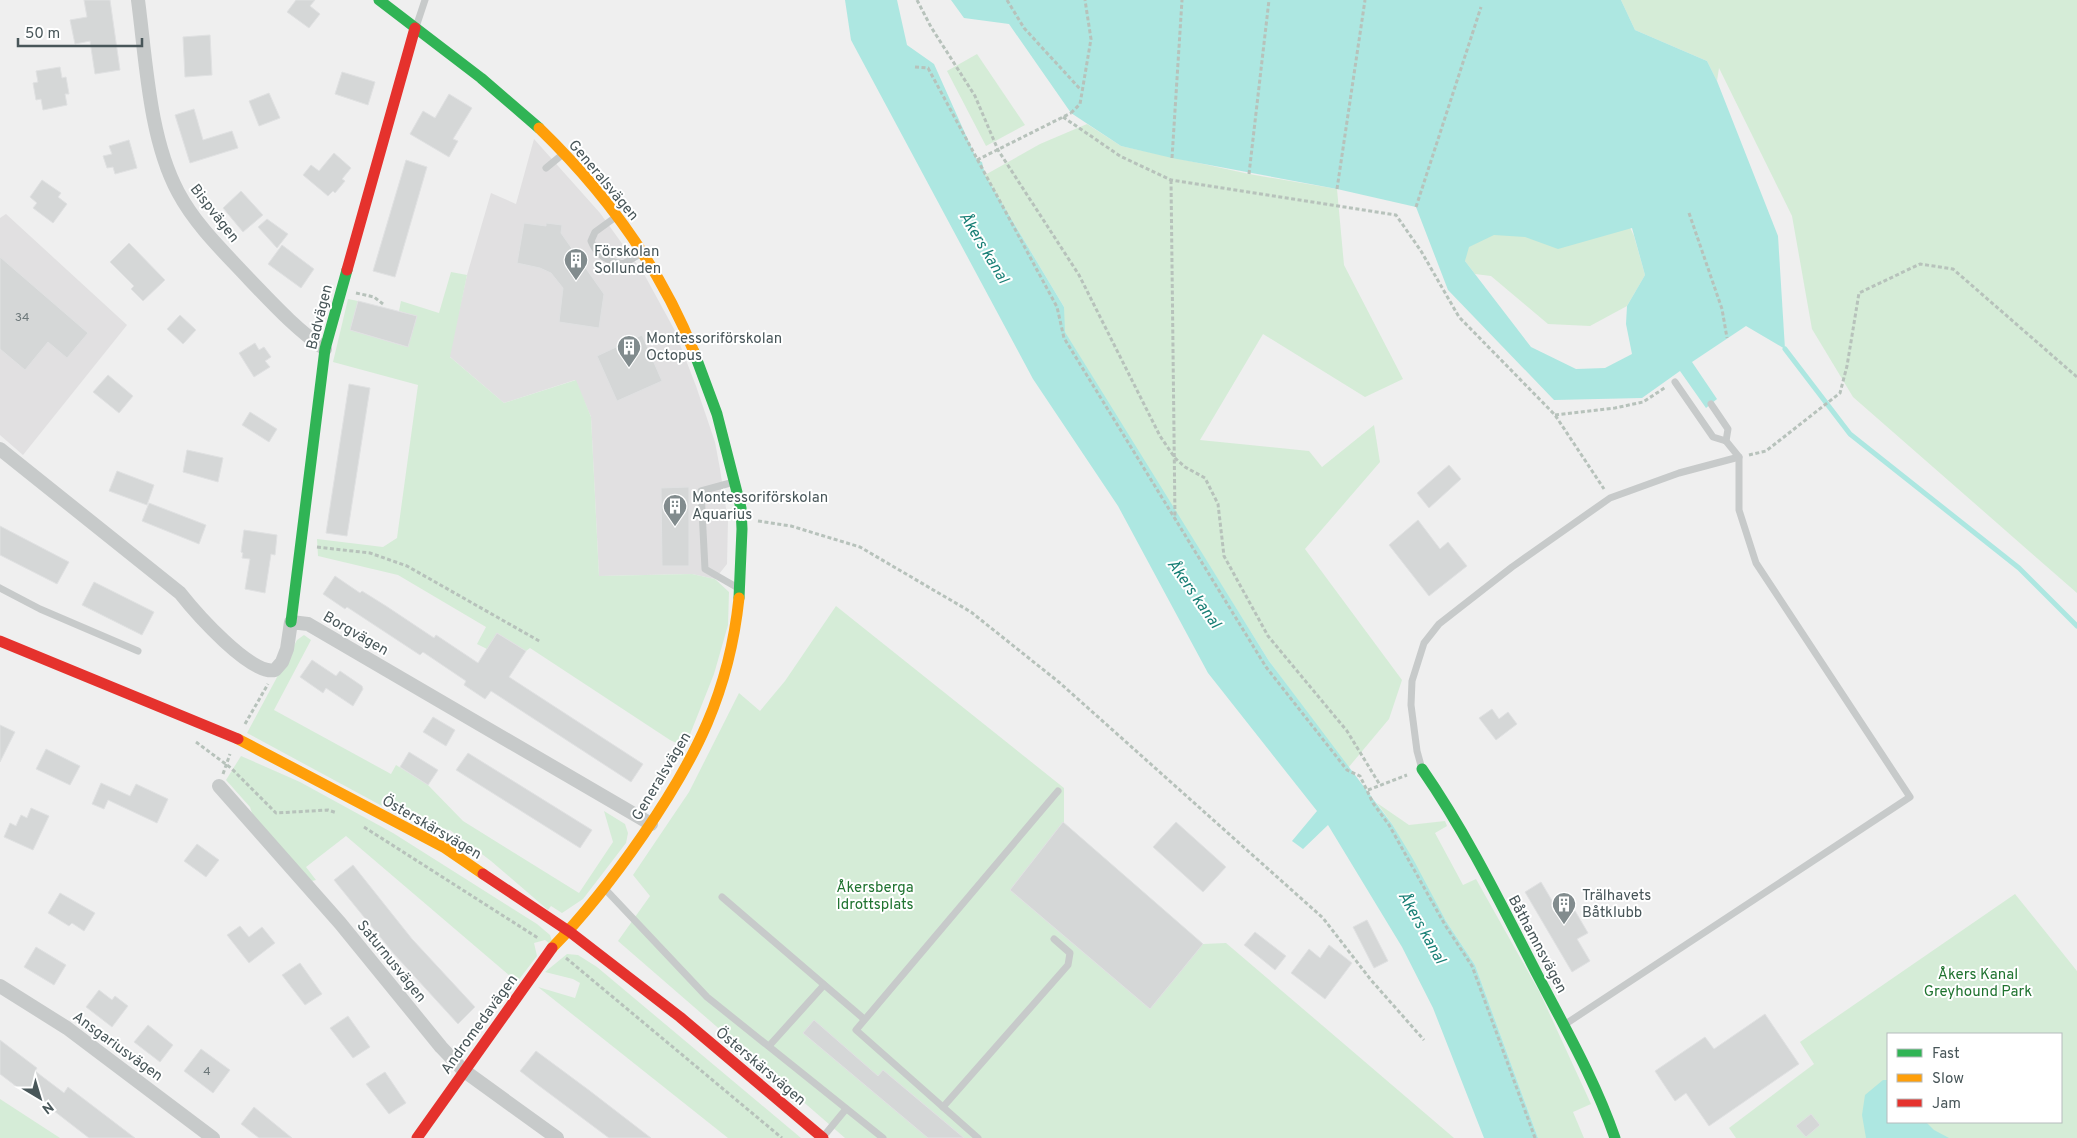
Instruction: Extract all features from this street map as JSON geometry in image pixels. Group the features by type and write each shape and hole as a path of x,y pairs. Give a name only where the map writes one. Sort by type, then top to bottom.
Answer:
{"street":[{"name":"Bispvägen","path":"138,0 151,105 162,150 178,192 195,218 215,243 301,332 325,349"},
{"name":"Generalsvägen","path":"379,0 526,115 563,153 617,216 643,253 676,309 698,355 716,407 742,518 740,590 737,620 728,665 714,709 684,774 606,890 570,932"},
{"name":"Badvägen","path":"291,622 325,349 415,28"},
{"path":"1,453 180,593 200,619 261,670 275,670 282,662 291,622"},
{"name":"Borgvägen","path":"291,622 308,624 651,824"},
{"name":"Österskärsvägen","path":"0,641 237,739 445,848 570,932 680,1017 823,1138"},
{"name":"Båthamnsvägen","path":"1422,769 1447,804 1564,1025 1604,1105 1616,1138"},
{"name":"Saturnusvägen","path":"219,786 340,923 440,1047 463,1070 557,1138"},
{"name":"Andromedavägen","path":"417,1138 463,1070 553,948 570,932"},
{"name":"Ansgariusvägen","path":"0,986 67,1028 213,1138"}],"lane":[{"path":"415,28 425,0"},
{"path":"546,168 563,153"},
{"path":"617,216 595,232 591,241 594,248 608,261 623,264 643,253"},
{"path":"1564,1025 1910,797 1756,563 1739,510 1739,457 1726,441 1712,437 1675,382"},
{"path":"1712,404 1728,429 1726,441"},
{"path":"1422,769 1417,751 1410,705 1414,668 1424,643 1439,624 1456,609 1610,498 1679,473 1739,457"},
{"path":"734,482 701,491 705,569 740,590"},
{"path":"0,588 138,652"},
{"path":"978,1138 856,1030 1058,791"},
{"path":"606,890 707,997 883,1138"},
{"path":"722,897 864,1019"},
{"path":"943,1107 1068,965 1070,953 1054,939"},
{"path":"769,1046 824,985"},
{"path":"823,1138 846,1109"}],"path":[{"path":"917,0 931,27 975,96 998,150 1079,275 1160,436 1175,458 1185,467 1205,478 1218,504 1224,556 1268,636 1347,730 1380,785"},
{"path":"1007,0 1024,28 1082,90"},
{"path":"977,160 1071,113 1080,104 1091,39 1085,0"},
{"path":"1172,158 1182,0"},
{"path":"1249,174 1269,0"},
{"path":"1337,189 1365,0"},
{"path":"1416,207 1482,7"},
{"path":"915,67 928,68 1057,307 1064,338 1174,519 1266,667 1346,770 1360,776 1373,803 1390,825 1445,925 1472,966 1535,1138"},
{"path":"1063,117 1120,156 1171,180 1396,215 1421,251 1459,317 1555,415 1610,498"},
{"path":"1171,180 1175,458 1174,519"},
{"path":"1689,213 1722,309 1727,338"},
{"path":"1739,457 1766,451 1840,393 1847,366 1859,293 1920,264 1953,269 2077,378"},
{"path":"342,290 374,297 383,304"},
{"path":"1555,415 1615,408 1643,402 1675,382"},
{"path":"742,518 791,526 860,547 971,612 1060,683 1323,918 1371,980 1424,1040"},
{"path":"301,546 370,553 407,566 541,642"},
{"path":"189,737 231,768 276,813 328,810 344,814"},
{"path":"1368,790 1422,769"},
{"path":"360,825 553,948 782,1138"}],"shaded area":[{"path":"534,139 600,213 644,274 674,329 715,442 720,469 728,521 727,564 715,579 692,574 599,576 591,417 575,380 504,403 449,356 467,275 491,193 516,204"},
{"path":"6,214 127,325 23,455 0,435 0,218"}],"green space":[{"path":"1621,0 2077,0 2077,593 1853,397 1812,329 1792,216 1719,68 1717,81 1707,61 1635,30"},
{"path":"977,54 1025,125 986,146 947,71"},
{"path":"1087,124 1121,146 1249,174 1337,189 1344,265 1403,379 1365,397 1263,334 1200,440 1309,451 1322,467 1374,425 1380,462 1305,549 1402,680 1389,719 1348,768 1269,661 1064,331 1064,307 985,175 1040,144"},
{"path":"1604,173 1634,236 1645,275 1627,306 1590,326 1548,324 1491,276 1475,274 1465,261 1470,205"},
{"path":"451,272 467,275 450,357 504,403 576,380 591,417 599,576 692,574 715,579 729,592 728,625 714,674 685,747 670,740 530,648 526,651 497,633 487,649 477,644 486,627 398,575 318,556 317,539 383,547 397,538 418,385 333,362 348,299 358,301 350,330 407,347 417,316 399,311 401,301 439,313"},
{"name":"Åkersberga Idrottsplats","path":"836,606 1064,788 1064,823 1203,944 1226,943 1454,1138 845,1138 618,941 650,896 633,875 689,792 739,693 760,711 785,681"},
{"path":"304,635 311,640 274,710 391,774 396,765 428,785 463,821 579,893 613,842 604,811 625,824 628,833 626,843 583,899 562,913 551,906 548,910 491,861 450,830 421,827 247,733 297,640"},
{"path":"241,756 300,782 393,833 537,924 550,935 552,941 550,944 545,940 534,943 537,956 517,982 346,836 306,867 316,880 312,881 255,822 250,807 226,780"},
{"path":"1377,803 1409,825 1445,821 1447,826 1435,833 1463,885 1476,879 1540,993 1591,1104 1573,1112 1584,1138 1538,1138 1475,965 1446,921 1392,824"},
{"name":"Åkers Kanal Greyhound Park","path":"2015,894 2077,971 2077,1138 1736,1138 1729,1128 1814,1064 1800,1042"},
{"path":"567,954 578,955 597,967 801,1138 728,1138 538,987 575,998 580,983 573,979 545,972"},
{"path":"0,1099 60,1138 0,1138"}],"water":[{"name":"Åkers kanal","path":"845,0 897,0 907,45 934,64 977,160 982,162 985,175 1064,307 1065,332 1269,661 1392,824 1446,921 1475,965 1538,1138 1484,1138 1433,1008 1402,947 1328,825 1303,849 1292,841 1317,811 1208,673 1118,506 1033,379 851,40"},
{"path":"951,0 1621,0 1635,30 1707,61 1717,81 1778,236 1785,349 1746,326 1692,362 1717,399 1706,408 1680,371 1642,398 1554,400 1448,290 1416,207 1337,189 1172,158 1121,146 1071,113 1009,24 964,18","holes":["1632,228 1645,275 1627,306 1626,324 1632,354 1605,368 1576,369 1531,347 1465,261 1469,247 1494,235 1525,237 1558,249"]},
{"path":"1883,1080 1887,1080 1887,1123 1927,1123 1934,1130 1949,1138 1866,1138 1862,1115 1865,1095"}],"building":[{"path":"84,0 110,0 120,70 95,74 90,41 75,44 70,20 87,17"},
{"path":"296,0 315,0 310,6 320,14 309,28 287,12"},
{"path":"210,35 212,75 185,77 183,37"},
{"path":"60,67 62,78 66,77 69,94 65,94 67,105 43,110 41,99 36,100 33,83 38,82 36,71"},
{"path":"342,72 375,82 368,105 335,94"},
{"path":"269,93 280,118 259,126 249,101"},
{"path":"449,94 472,108 453,139 458,141 449,157 410,134 423,111 435,118"},
{"path":"194,109 203,140 232,131 238,148 190,163 175,115"},
{"path":"129,140 137,168 115,174 113,167 107,168 103,156 112,154 109,146"},
{"path":"334,153 351,168 342,179 345,181 335,193 333,191 328,196 303,175 311,165 319,171"},
{"path":"406,160 427,167 395,277 373,271"},
{"path":"42,180 61,193 58,197 67,204 53,223 33,208 37,203 30,197"},
{"path":"241,191 263,215 243,232 223,208"},
{"path":"267,219 288,234 277,248 258,227"},
{"name":"Förskolan Sollunden","path":"524,223 546,226 546,223 562,225 561,233 604,294 599,328 559,322 563,288 551,273 540,268 517,263"},
{"path":"129,243 165,280 143,301 131,289 134,286 110,262"},
{"path":"282,245 314,269 301,288 268,264"},
{"path":"0,257 88,333 67,358 48,342 25,370 0,349"},
{"path":"358,301 417,316 408,347 350,330"},
{"path":"180,315 196,330 183,344 167,329"},
{"name":"Montessoriförskolan Octopus","path":"642,335 662,381 617,401 597,356"},
{"path":"255,343 259,350 264,347 271,357 265,361 270,367 254,377 239,353"},
{"path":"108,375 133,396 119,413 93,392"},
{"path":"349,384 370,388 347,536 326,533"},
{"path":"250,412 277,429 269,442 242,425"},
{"path":"187,450 223,458 218,482 183,472"},
{"path":"1449,465 1461,479 1429,508 1417,493"},
{"path":"117,471 154,485 147,505 109,491"},
{"name":"Montessoriförskolan Aquarius","path":"689,487 689,566 662,566 661,488"},
{"path":"149,503 206,525 199,544 142,521"},
{"path":"1418,520 1440,549 1448,542 1467,566 1429,596 1389,545"},
{"path":"0,526 69,562 57,584 0,555"},
{"path":"244,530 277,535 275,555 271,554 265,593 245,589 250,559 242,558"},
{"path":"335,576 360,593 362,591 386,606 434,638 436,635 478,663 497,633 526,651 509,677 643,764 631,782 491,691 485,699 464,685 466,681 423,652 420,655 347,607 345,609 323,594"},
{"path":"94,582 154,612 142,635 82,605"},
{"path":"312,660 336,676 340,671 362,686 363,689 353,706 326,688 323,693 300,677"},
{"path":"1492,709 1499,719 1508,712 1517,724 1496,740 1479,718"},
{"path":"433,717 455,730 446,746 423,732"},
{"path":"0,725 15,732 0,762"},
{"path":"46,749 80,766 70,785 36,769"},
{"path":"409,752 438,770 428,785 400,767"},
{"path":"468,753 592,830 580,848 456,770"},
{"path":"101,783 130,796 136,784 168,799 157,823 108,800 104,809 92,804"},
{"path":"31,808 49,816 33,850 4,837 10,823 16,826 21,815 27,818"},
{"path":"1063,822 1203,944 1150,1009 1010,890"},
{"path":"1176,822 1226,867 1203,892 1153,847"},
{"path":"197,844 219,860 206,877 184,861"},
{"path":"353,865 412,939 475,1007 458,1024 394,954 334,880"},
{"name":"Trälhavets Båtklubb","path":"1541,882 1561,916 1574,909 1588,933 1577,939 1590,961 1572,972 1525,892"},
{"path":"60,893 95,913 84,931 72,923 69,926 48,913"},
{"path":"1367,920 1388,961 1374,968 1353,927"},
{"path":"240,926 249,937 262,927 275,943 249,963 227,935"},
{"path":"1255,932 1286,956 1275,970 1244,945"},
{"path":"1329,945 1352,963 1325,999 1291,973 1309,949 1320,958"},
{"path":"36,947 66,965 54,985 24,967"},
{"path":"300,963 322,994 305,1005 282,975"},
{"path":"99,990 112,1000 115,996 128,1006 112,1027 86,1007"},
{"path":"1765,1014 1799,1064 1709,1126 1686,1093 1675,1101 1655,1071 1705,1037 1714,1049"},
{"path":"348,1016 370,1047 353,1058 330,1028"},
{"path":"814,1020 878,1076 883,1070 964,1138 928,1138 803,1033"},
{"path":"148,1025 173,1045 160,1062 134,1042"},
{"path":"0,1040 37,1068 35,1071 64,1093 68,1087 135,1138 89,1138 23,1087 21,1090 0,1074"},
{"path":"201,1049 230,1070 213,1093 184,1071"},
{"path":"536,1051 651,1138 609,1138 538,1085 520,1071"},
{"path":"385,1072 406,1103 389,1114 366,1084"},
{"path":"254,1107 292,1138 259,1138 241,1124"},
{"path":"1811,1114 1820,1125 1806,1137 1796,1126"}],"waterway":[{"path":"1785,349 1850,434 2019,568 2077,626"}],"traffic: fast":[{"path":"379,0 481,78 539,128"},
{"path":"291,622 325,349 347,270"},
{"path":"694,352 717,414 741,508 739,598"},
{"path":"1422,769 1469,844 1497,896 1579,1054 1615,1138"}],"traffic: slow":[{"path":"539,128 586,178 628,232 665,290 694,352"},
{"path":"552,948 589,907 622,865 662,807 694,751 707,723 727,664 739,598"},
{"path":"238,739 445,848 483,874"}],"traffic: jam":[{"path":"347,270 415,28"},
{"path":"0,641 238,739"},
{"path":"483,874 570,932 680,1017 823,1138"},
{"path":"417,1138 552,948"}],"place":[{"name":"Förskolan Sollunden","path":"576,281"},
{"name":"Montessoriförskolan Octopus","path":"629,368"},
{"name":"Montessoriförskolan Aquarius","path":"675,527"},
{"name":"Trälhavets Båtklubb","path":"1564,925"}]}
